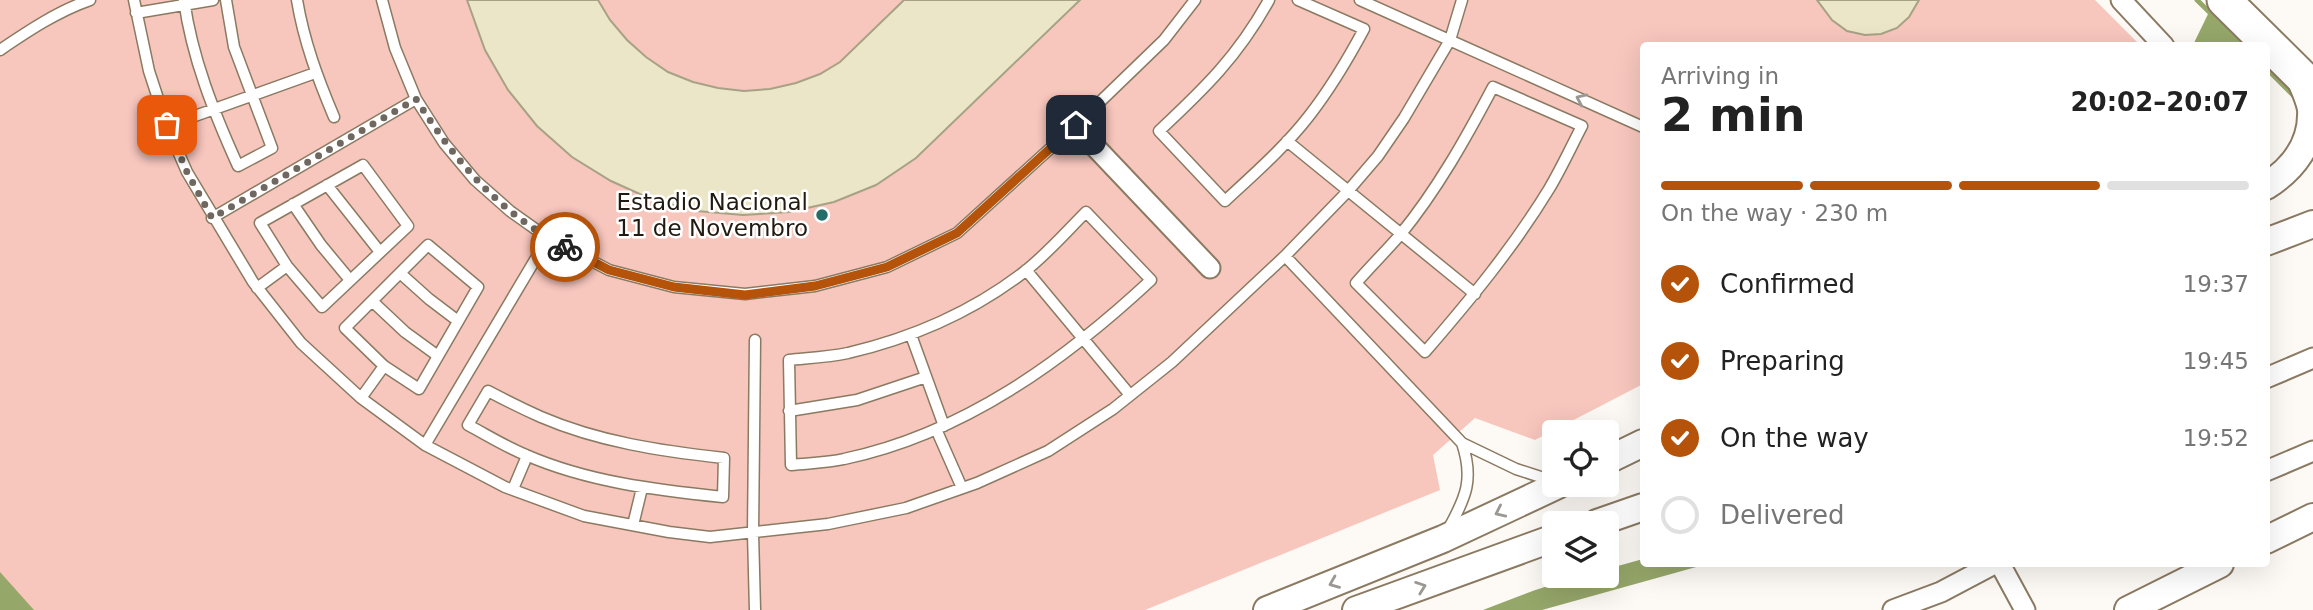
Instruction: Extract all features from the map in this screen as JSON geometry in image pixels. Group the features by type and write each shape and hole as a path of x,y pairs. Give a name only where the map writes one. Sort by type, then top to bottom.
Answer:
{"highway":[{"path":"2224,0 2267,42"},
{"path":"2270,45 2305,80"}],"main road":[{"path":"2270,183 2291,169 2304,153 2311,132 2312,110 2305,80"},
{"path":"2270,241 2313,224"},
{"path":"2270,241 2313,241"},
{"path":"1619,455 1640,444"},
{"path":"1267,610 1443,538 1542,490"},
{"path":"1619,515 1640,508"},
{"path":"2270,538 2313,517"},
{"path":"1356,610 1542,542"},
{"path":"2128,610 2214,567"}],"street":[{"path":"2121,0 2160,42"},
{"path":"1069,119 1210,268"},
{"path":"2270,377 2313,358"},
{"path":"2270,469 2313,451"},
{"path":"1893,610 1941,592 1988,567"},
{"path":"2002,567 2025,610"},
{"path":"1941,592 1951,610"}],"lane":[{"path":"0,50 76,5 90,0"},
{"path":"134,0 149,71 167,125 187,172 212,218 257,288 300,343 361,398 425,445 513,489 584,516 710,537 828,524 906,508 962,488 1048,450 1113,409 1172,362 1285,256 1378,156 1450,40 1462,0"},
{"path":"136,13 185,2 213,0"},
{"path":"185,2 212,108 238,166 272,148 234,47 226,0"},
{"path":"297,0 301,26 315,73 334,117"},
{"path":"382,0 395,48 416,99 444,143 475,180 510,211 548,238 609,270 674,287 745,295 815,286 887,267 957,233 1069,119 1164,40 1195,0"},
{"path":"1269,0 1253,29 1227,65 1159,131 1225,201 1309,116 1330,87 1364,29 1298,0"},
{"path":"1360,0 1640,126"},
{"path":"167,125 315,73"},
{"path":"1493,88 1582,126 1550,187 1511,246 1475,294 1425,352 1356,283 1400,234 1466,139 1493,88"},
{"path":"212,218 416,99"},
{"path":"1287,141 1475,294"},
{"path":"363,164 408,226 322,307 287,266 260,223 327,185 363,164"},
{"path":"327,185 380,252"},
{"path":"293,204 321,245 351,280"},
{"path":"1086,212 1152,280 1110,319 1029,378 940,428 892,447 842,460 791,465 789,360 846,354 911,335 990,296 1026,270 1086,212"},
{"path":"425,445 548,238"},
{"path":"428,246 478,287 419,390 384,366 345,328 372,301 428,246"},
{"path":"1285,256 1462,443 1516,469 1542,478"},
{"path":"257,288 287,266"},
{"path":"1026,270 1130,396"},
{"path":"400,273 458,321"},
{"path":"372,301 405,332 438,356"},
{"path":"911,335 962,488"},
{"path":"755,340 755,610"},
{"path":"361,398 384,366"},
{"path":"789,411 857,400 926,377"},
{"path":"488,391 541,418 599,438 664,452 724,457 723,496 642,488 590,476 527,456 468,425 488,391"},
{"path":"1443,538 1467,491 1469,477 1462,443"},
{"path":"513,489 527,456"},
{"path":"633,525 642,488"}],"shaded area":[{"name":"Estadio Nacional 11 de Novembro","path":"0,0 2095,0 2137,42 1640,42 1640,386 1574,420 1542,420 1542,436 1535,440 1475,418 1433,455 1440,490 1145,610 0,610"},
{"path":"2209,12 2241,42 2194,42"},
{"path":"1640,560 1640,567 1696,567 1542,610 1483,610 1544,588 1619,588 1619,566"},
{"path":"0,572 34,610 0,610"}],"building":[{"name":"Estadio Nacional 11 de Novembro","path":"467,0 598,0 627,40 668,72 693,82 744,91 770,89 820,74 840,62 904,0 1080,0 916,158 876,185 834,202 789,212 743,215 697,211 653,200 611,181 572,157 537,126 508,90 485,50"},
{"path":"1817,0 1919,0 1909,17 1897,28 1881,34 1865,35 1847,31 1832,20"}],"waterway":[{"path":"2197,0 2240,42"},
{"path":"2270,72 2296,98"}],"way so far":[{"path":"167,125 187,172 212,218 416,99 444,143 475,180 510,211 565,247"}],"place":[{"name":"Estadio Nacional 11 de Novembro","path":"822,215"}],"route":[{"path":"565,247 609,270 674,287 745,295 815,286 887,267 957,233 1076,125"}]}
